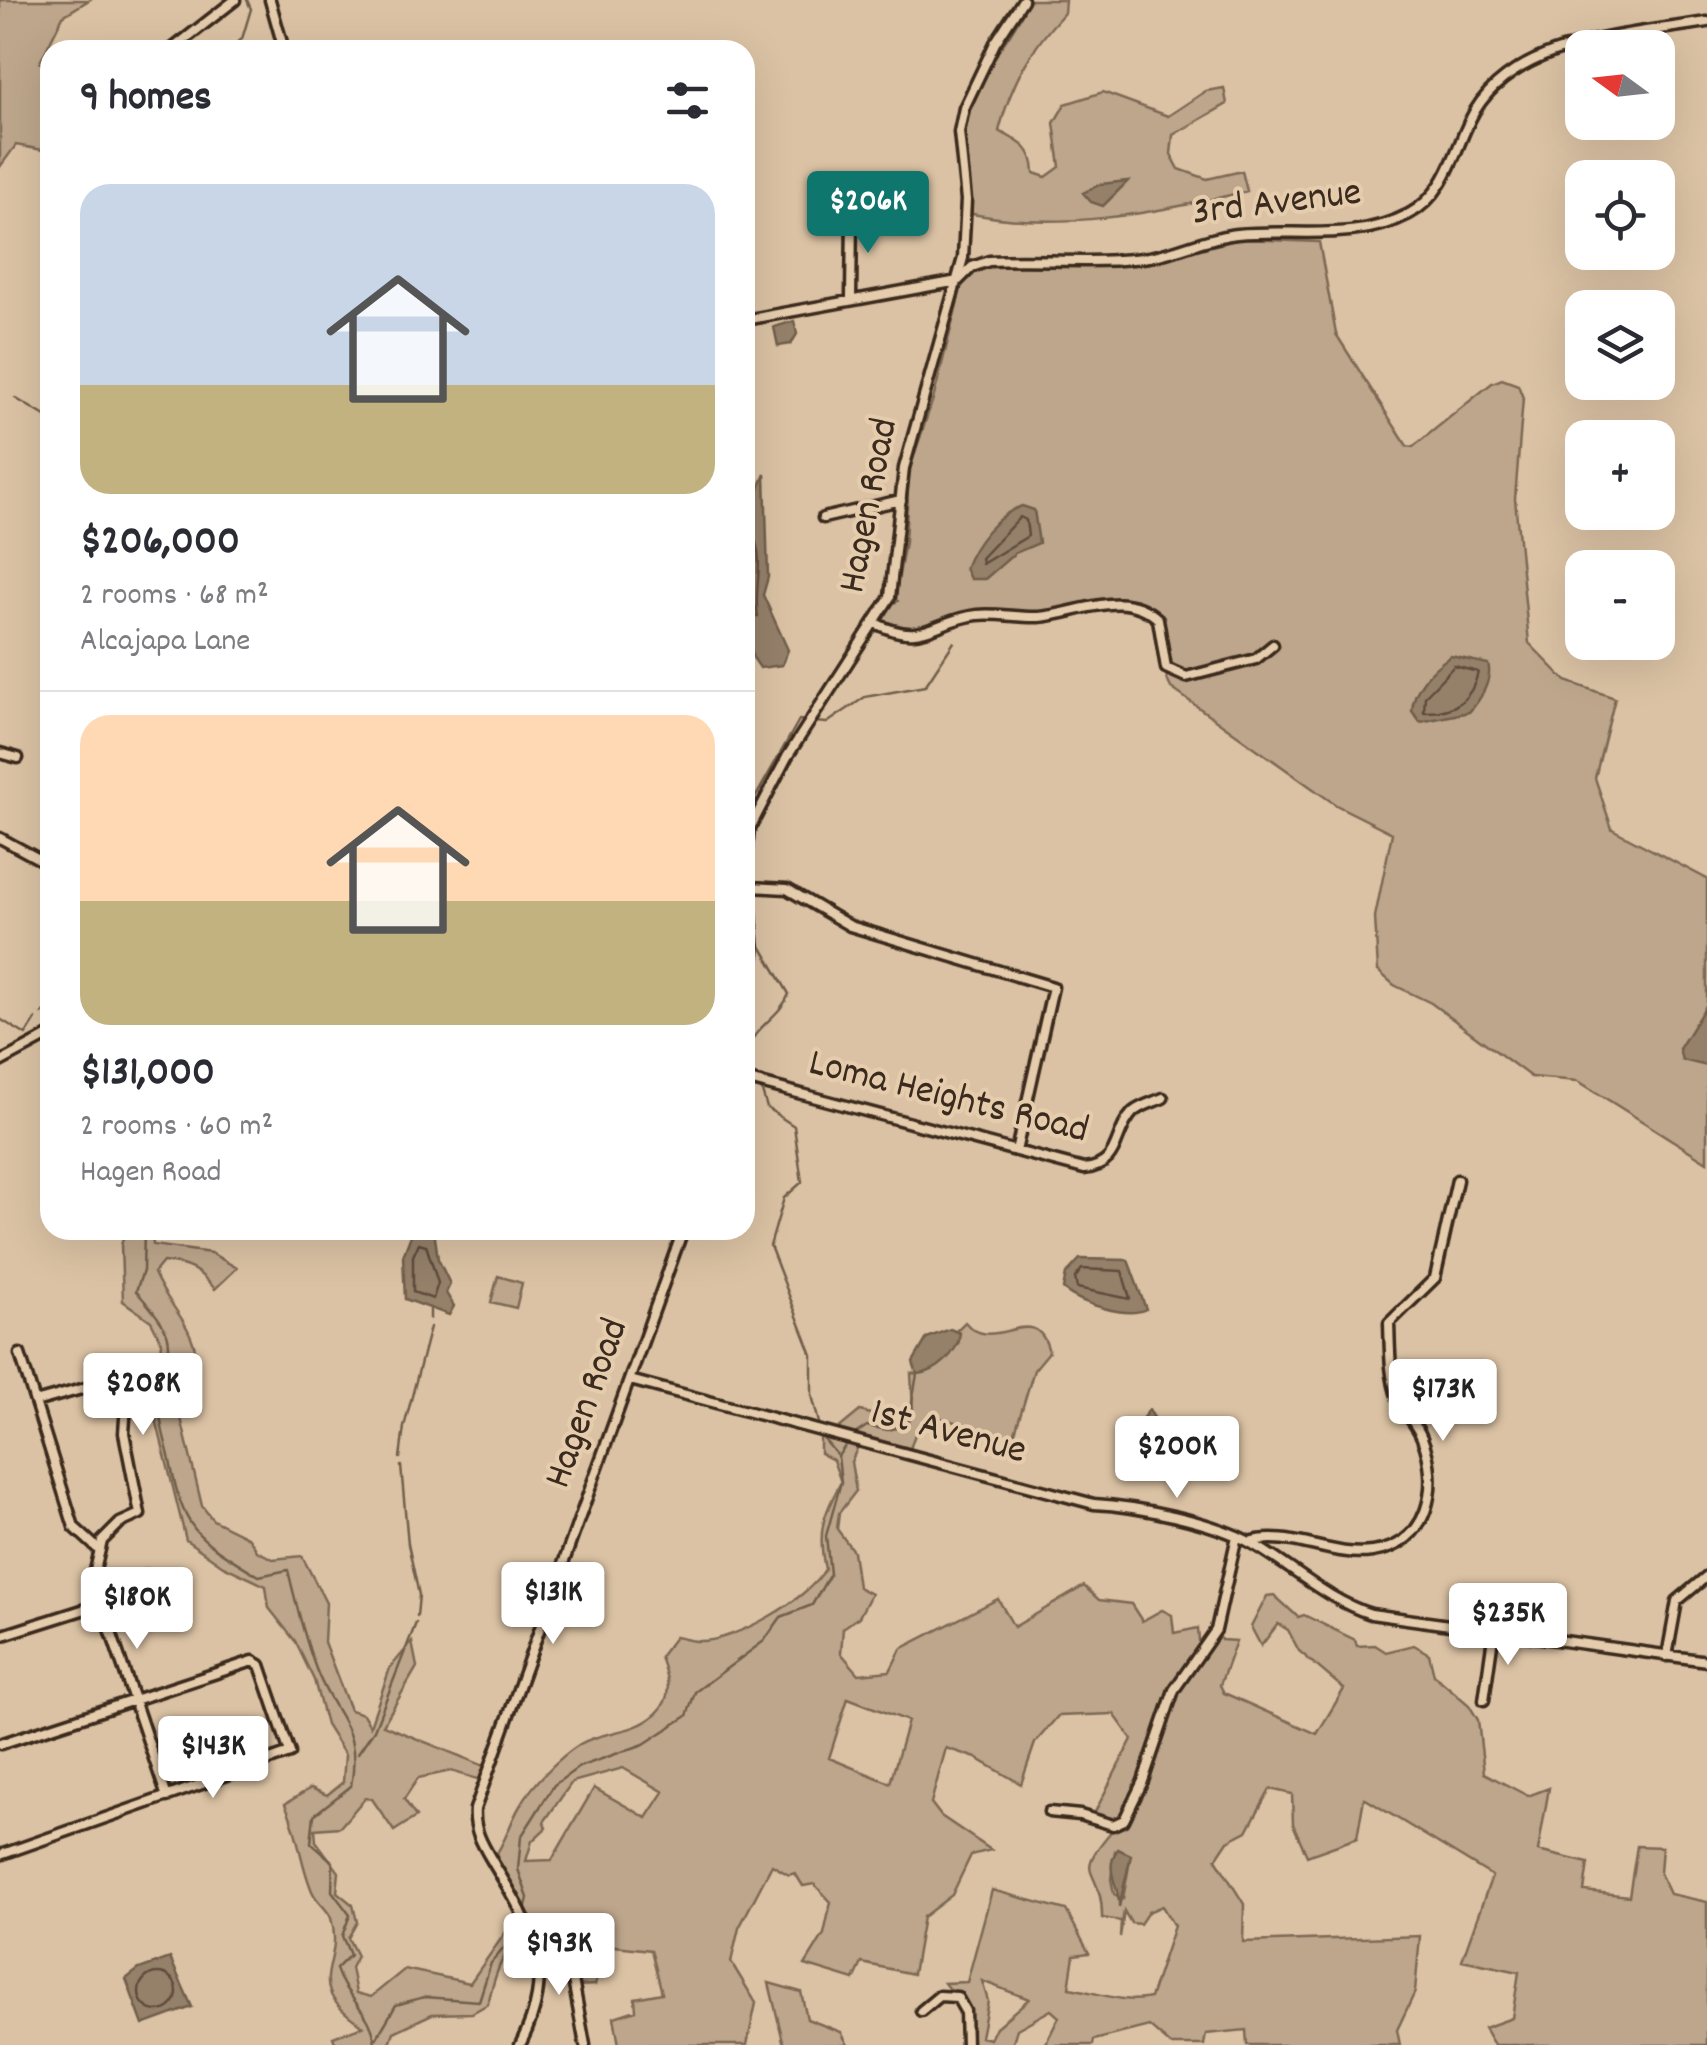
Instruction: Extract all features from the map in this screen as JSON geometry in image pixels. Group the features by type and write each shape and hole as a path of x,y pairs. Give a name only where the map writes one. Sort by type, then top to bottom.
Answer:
{"street":[{"path":"183,40 236,0"},
{"path":"270,0 281,40"},
{"name":"Hagen Road","path":"755,814 888,600 911,441 958,281 966,200 959,132 964,108 995,44 1023,0"},
{"name":"3rd Avenue","path":"755,318 958,281 972,267 989,261 1146,257 1221,236 1329,234 1402,217 1424,204 1440,182 1484,100 1531,62 1563,46 1707,22"},
{"path":"851,298 852,216"},
{"path":"823,518 901,500"},
{"path":"875,623 916,635 976,615 1045,616 1102,604 1128,604 1158,619 1166,668 1186,678 1258,658 1273,645"},
{"path":"0,754 18,758"},
{"path":"0,838 40,860"},
{"path":"755,887 787,889 850,926 1054,986 1016,1151"},
{"path":"0,1062 40,1040"},
{"name":"Loma Heights Road","path":"755,1083 1084,1169 1099,1168 1111,1159 1133,1112 1162,1098"},
{"path":"1249,1542 1280,1540 1371,1552 1402,1541 1419,1529 1426,1510 1428,1462 1422,1438 1398,1398 1388,1355 1388,1322 1435,1278 1457,1180"},
{"name":"Hagen Road","path":"520,2045 539,2003 536,1944 524,1913 479,1837 475,1809 679,1240"},
{"path":"20,1354 74,1527 97,1548"},
{"path":"130,1362 124,1388 125,1450 140,1514 120,1523 97,1548 93,1579 168,1797"},
{"name":"1st Avenue","path":"630,1380 1094,1504 1124,1506 1237,1536 1361,1611 1707,1661"},
{"path":"35,1402 89,1387 124,1388"},
{"path":"1049,1812 1080,1814 1113,1825 1124,1820 1146,1774 1174,1690 1216,1630 1237,1536"},
{"path":"0,1636 142,1590 146,1575"},
{"path":"1667,1656 1678,1602 1707,1576"},
{"path":"1484,1700 1494,1630"},
{"path":"0,1744 258,1661 290,1753 0,1855"},
{"path":"536,1944 552,1944 568,1953 586,2045"},
{"path":"921,2011 939,1996 956,1997 965,2010 966,2045"}],"shaded area":[{"path":"0,0 89,0 63,16 51,40 40,40 40,150 16,145 0,167"},
{"path":"1028,0 1065,0 1064,13 1032,53 1016,82 999,131 1028,151 1034,173 1046,177 1060,167 1054,123 1065,104 1103,92 1168,116 1206,91 1224,88 1227,104 1173,135 1171,154 1179,169 1207,179 1242,171 1247,191 1106,218 1033,221 963,212 960,156 970,102"},
{"path":"1241,239 1319,242 1336,334 1407,446 1413,447 1492,383 1502,379 1518,385 1523,398 1515,499 1529,643 1566,681 1615,698 1595,778 1612,829 1707,879 1707,1162 1578,1081 1531,1077 1431,1003 1394,985 1378,971 1375,917 1392,833 1336,805 1171,688 1161,615 1141,603 1123,601 1049,612 998,612 911,634 880,622 895,597 905,542 909,471 934,396 964,277 986,265 1157,259"},
{"path":"123,1240 153,1240 153,1245 211,1253 237,1268 215,1289 198,1273 179,1264 163,1262 154,1273 190,1333 198,1361 176,1397 202,1506 213,1520 249,1538 257,1551 273,1559 302,1556 326,1603 324,1642 350,1710 363,1714 370,1726 390,1668 412,1642 417,1667 383,1725 489,1768 484,1781 451,1771 418,1778 404,1799 416,1817 394,1831 372,1799 365,1798 340,1827 315,1829 316,1841 339,1872 337,1892 353,1905 357,1922 348,1938 357,1956 351,1968 356,1993 371,1997 405,1969 470,1983 510,1926 519,1904 492,1860 532,1789 580,1744 638,1726 656,1714 667,1693 660,1657 675,1637 698,1641 730,1635 768,1617 816,1581 825,1569 823,1524 841,1482 833,1460 820,1453 820,1435 832,1434 860,1411 908,1425 913,1409 911,1373 927,1372 945,1360 959,1342 957,1330 965,1322 988,1334 1034,1329 1043,1336 1049,1352 1034,1370 1013,1439 938,1417 915,1434 908,1455 860,1442 851,1462 856,1491 839,1513 837,1529 853,1551 858,1587 871,1594 859,1617 843,1628 841,1653 859,1674 890,1671 901,1649 998,1599 1014,1627 1084,1586 1099,1600 1131,1604 1142,1621 1162,1610 1172,1615 1174,1633 1198,1628 1200,1651 1218,1632 1221,1640 1236,1641 1220,1685 1224,1693 1317,1734 1344,1689 1299,1651 1288,1630 1278,1624 1261,1646 1251,1627 1267,1596 1274,1595 1298,1617 1304,1615 1355,1640 1357,1646 1375,1645 1386,1652 1414,1645 1429,1654 1434,1675 1469,1705 1478,1720 1484,1773 1528,1796 1549,1788 1538,1851 1588,1863 1584,1891 1629,1896 1637,1846 1662,1847 1660,1873 1670,1894 1707,1902 1707,2045 1494,2045 1484,2028 1512,2018 1519,1972 1462,1960 1492,1876 1364,1798 1357,1838 1307,1856 1293,1824 1292,1794 1270,1789 1247,1831 1228,1841 1216,1859 1244,1904 1243,1942 1420,1936 1415,1992 1397,2030 1400,2045 1247,2045 1246,2030 1206,2034 1204,2045 1171,2045 1149,2026 1094,2040 1093,2045 1045,2045 1059,2017 1051,2010 1017,2029 1012,2045 966,2045 965,2010 944,1983 967,1982 992,1890 1066,1910 1089,1953 1074,1955 1069,1988 1120,1999 1150,1998 1174,1926 1162,1906 1148,1912 1140,1924 1131,1923 1124,1911 1120,1937 1121,1921 1102,1918 1090,1865 1101,1843 1116,1826 1092,1818 1132,1739 1114,1714 1058,1716 1035,1743 1021,1784 976,1758 946,1748 931,1803 941,1816 991,1850 971,1855 952,1895 923,1917 913,1974 862,1963 854,1980 805,1965 824,1934 831,1902 814,1884 803,1886 795,1873 789,1875 772,1865 739,1928 731,1962 756,2003 747,2045 619,2045 614,2017 636,2010 635,1998 662,1993 651,1950 606,1945 595,1985 576,1986 568,1953 552,1944 535,1944 534,1936 514,1945 507,1953 488,2004 472,2013 432,2014 394,2032 389,2045 336,2045 333,2037 363,2026 344,2011 328,1986 334,1935 331,1918 309,1882 285,1804 311,1788 327,1795 343,1782 345,1755 326,1725 314,1680 295,1641 269,1608 266,1586 223,1566 186,1540 154,1411 162,1343 151,1321 123,1301","holes":["848,1698 908,1721 890,1783 829,1758","623,1768 664,1792 647,1818 594,1788 552,1860 526,1861 532,1841 546,1828 544,1822 572,1782","1115,1851 1130,1860 1123,1899 1114,1894 1111,1879","982,1981 1029,1999 996,2027 990,2039 981,2037 988,2001"]},
{"path":"498,1276 522,1283 516,1308 491,1302"},
{"path":"769,1983 801,1992 807,2019 841,2032 848,2045 784,2045"}],"water":[{"path":"1128,181 1103,206 1091,202 1083,193 1101,184"},
{"path":"794,321 797,334 791,344 778,346 774,327"},
{"path":"765,474 768,577 763,595 788,650 782,665 760,668 755,660 756,496"},
{"path":"1022,506 1034,510 1039,543 1015,553 985,579 970,579 965,568 980,540 995,523"},
{"path":"1451,656 1488,664 1485,690 1469,712 1420,722 1412,711 1416,694 1431,673"},
{"path":"1707,1004 1707,1066 1682,1060 1679,1049"},
{"path":"409,1240 435,1240 438,1259 450,1284 446,1293 454,1306 449,1315 405,1299 403,1256"},
{"path":"1080,1259 1128,1260 1146,1309 1127,1312 1103,1308 1063,1289 1066,1274"},
{"path":"950,1329 960,1333 951,1354 939,1366 917,1374 913,1362 927,1338"},
{"path":"1149,1410 1160,1427 1173,1427 1182,1434 1179,1445 1178,1433 1164,1431 1185,1459 1174,1457 1136,1426"},
{"path":"1118,1849 1131,1855 1119,1907 1112,1871"},
{"path":"170,1958 192,2007 143,2025 126,1979 139,1969"}],"waterway":[{"path":"241,40 251,9 247,0"},
{"path":"15,398 40,413"},
{"path":"890,605 898,601"},
{"path":"814,722 827,723 865,697 925,686 954,642"},
{"path":"755,798 799,720 805,721"},
{"path":"755,1036 789,994 758,941"},
{"path":"0,1019 26,1035 36,1019"},
{"path":"761,1088 767,1108 794,1126 802,1182 784,1198 770,1246 812,1355 812,1395 820,1427"},
{"path":"144,1240 143,1271 136,1291 168,1337 160,1414 181,1504 207,1542 259,1576 288,1570 316,1669 350,1736 351,1786 314,1815 311,1843 333,1862 332,1891 350,1915 342,1936 350,1955 336,1969 370,2024 375,2045"},
{"path":"430,1310 430,1319"},
{"path":"400,1458 404,1427 430,1327"},
{"path":"852,1436 867,1426 888,1430 908,1425 917,1374"},
{"path":"820,1435 838,1456"},
{"path":"526,1906 528,1898 518,1869 521,1837 554,1785 579,1767 644,1744 687,1716 695,1692 764,1641 781,1617 812,1605 830,1574 826,1536 841,1482 838,1456 848,1442"},
{"path":"401,1466 408,1544 419,1595 417,1616"},
{"path":"358,1753 374,1730 416,1623"},
{"path":"376,2039 396,2005 424,1997 479,2001 491,1963 518,1932 521,1921"}]}
